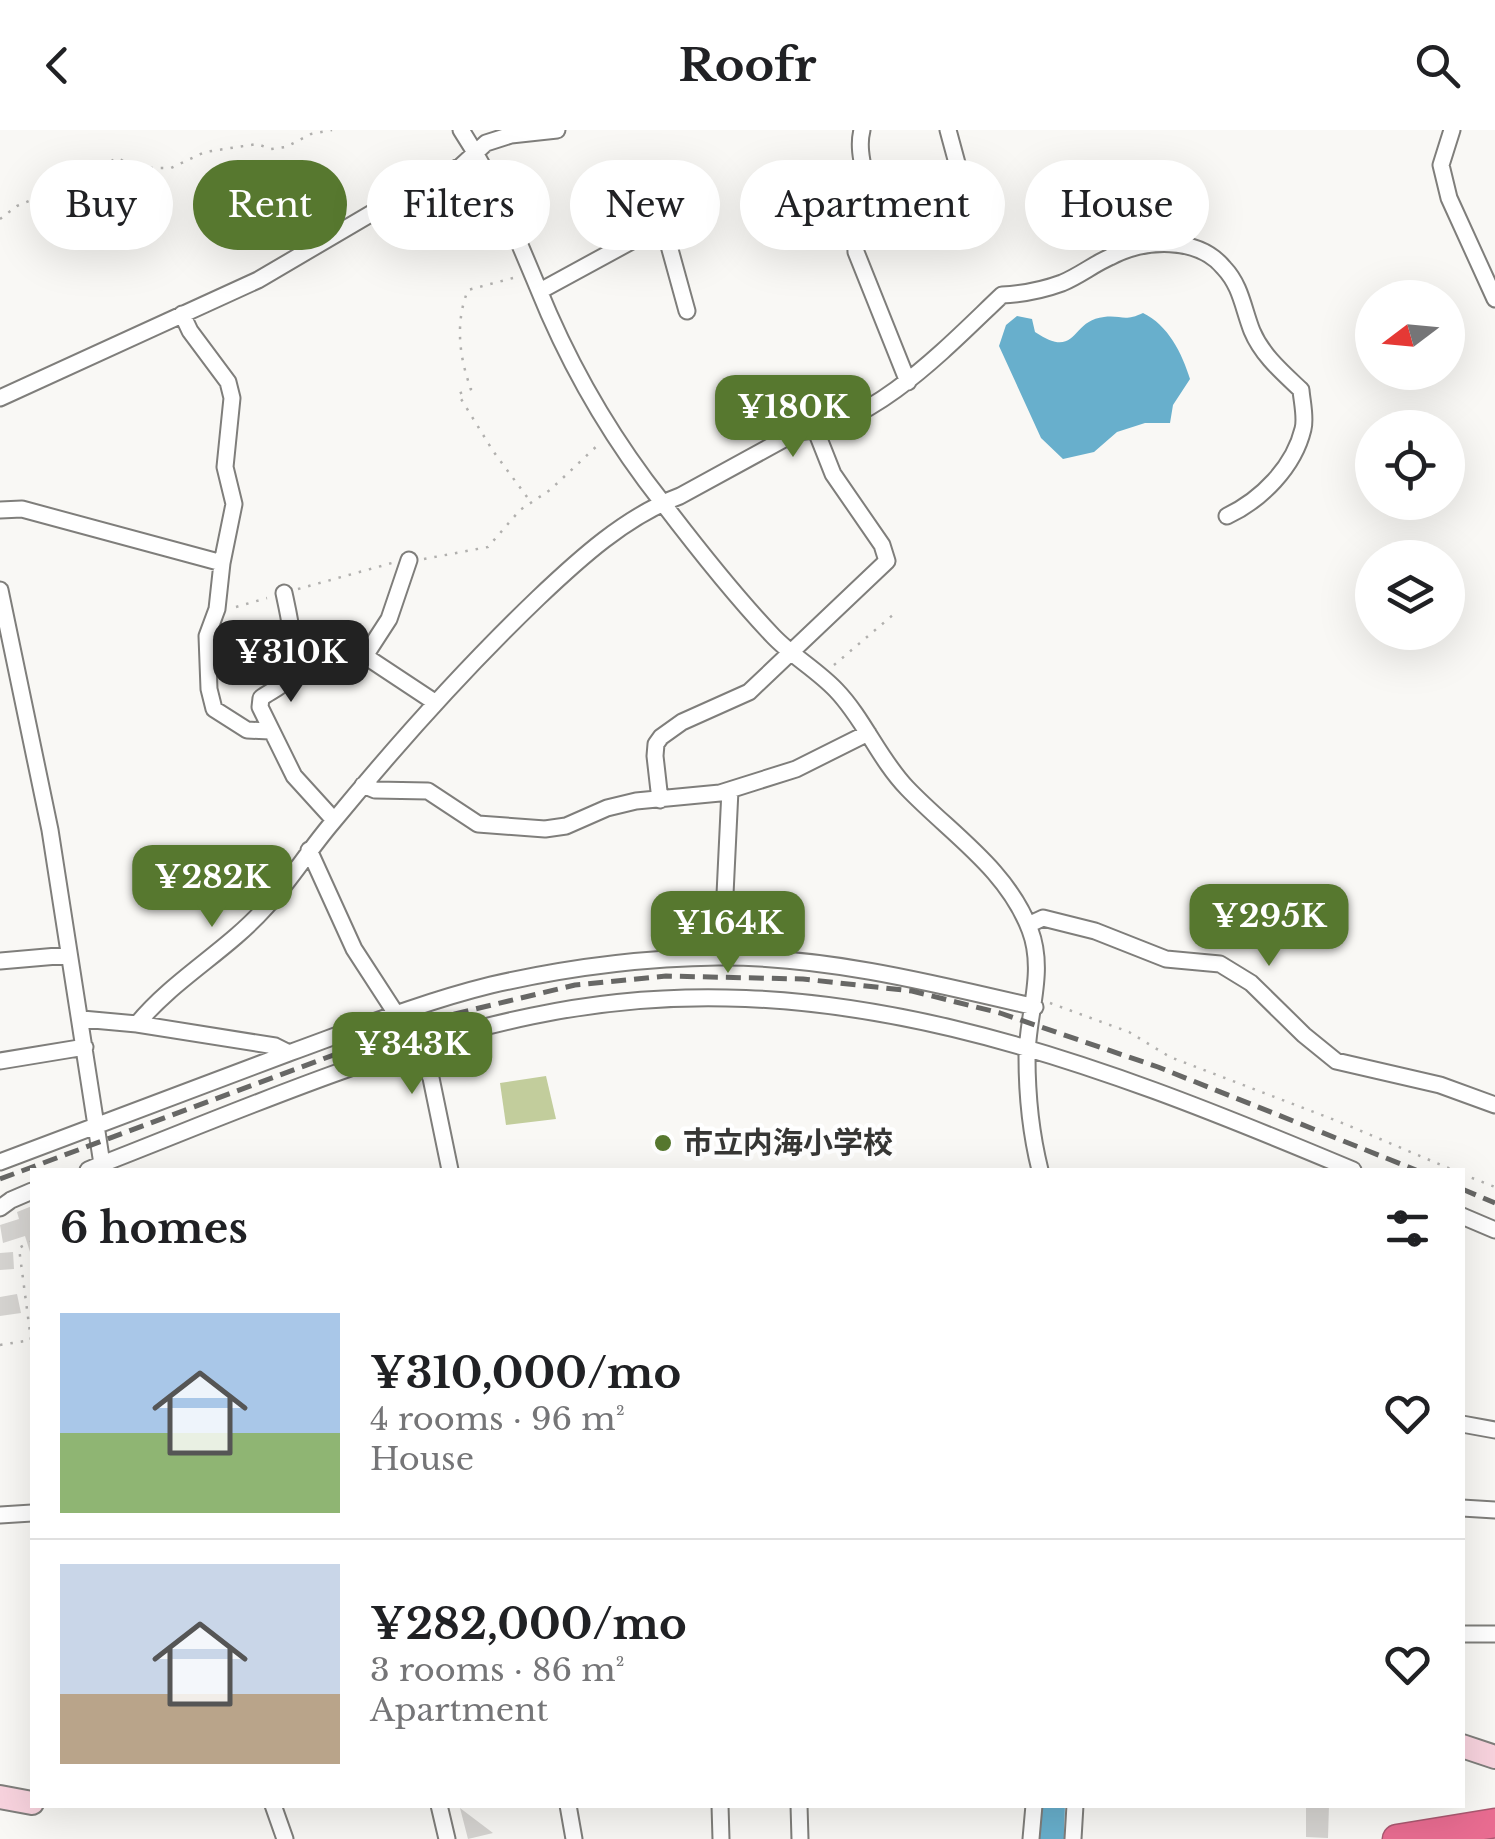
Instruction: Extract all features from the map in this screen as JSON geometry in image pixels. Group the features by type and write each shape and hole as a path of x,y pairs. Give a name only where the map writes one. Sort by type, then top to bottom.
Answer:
{"highway":[{"path":"1396,1839 1495,1824"}],"main road":[{"path":"1465,1747 1495,1757"},
{"path":"0,1797 30,1803"}],"street":[{"path":"461,130 498,192 586,387 662,503 775,639 836,690 905,787 966,840 1007,891 1028,925 1036,950 1035,1002 1028,1046 1033,1140 1040,1168"},
{"path":"0,398 258,280 461,166 486,143 510,135 557,130"},
{"path":"862,130 862,160"},
{"path":"948,130 957,160"},
{"path":"1452,130 1441,165 1449,198 1495,300"},
{"path":"540,292 663,224 687,311"},
{"path":"137,1024 153,1004 231,943 268,905 363,785 436,703 584,555 662,503 797,432 816,431 908,382 1002,295 1064,282 1113,254 1142,246 1194,246 1219,261 1236,281 1253,335 1271,363 1301,390 1304,429 1280,476 1246,507 1227,516"},
{"path":"856,250 908,382"},
{"path":"182,314 228,382 232,398 225,467 234,504 215,614 207,636 209,689 214,709 247,730 270,731"},
{"path":"660,800 656,744 661,736 682,722 741,698 888,561 882,545 833,474 816,431"},
{"path":"0,510 22,510 222,563"},
{"path":"409,560 389,620 365,656 436,703"},
{"path":"0,590 35,748 82,1019 98,1168 314,1080 416,1046 536,1015 620,1003 720,998 832,1005 1028,1046 1147,1087 1348,1168"},
{"path":"284,593 292,632 293,668 287,680 259,702 294,776 334,820"},
{"path":"363,785 375,790 428,791 478,824 545,829 566,826 607,808 730,790 796,769 868,733"},
{"path":"722,957 730,790"},
{"path":"309,850 354,948 416,1046 431,1078 450,1168"},
{"path":"1028,925 1043,918 1095,931 1166,959 1220,964 1251,983 1336,1061 1440,1085 1495,1105"},
{"path":"0,961 69,955"},
{"path":"0,1162 396,1015 492,985 562,972 722,957 849,969 1035,1002"},
{"path":"82,1019 275,1046 289,1053"},
{"path":"0,1061 85,1047"},
{"path":"1307,1168 1312,1153"},
{"path":"0,1208 30,1193"},
{"path":"1465,1217 1495,1230"},
{"path":"1465,1425 1495,1430"},
{"path":"1465,1508 1495,1510"},
{"path":"0,1516 30,1513"},
{"path":"1465,1634 1495,1634"},
{"path":"274,1808 286,1839"},
{"path":"440,1808 447,1839"},
{"path":"569,1808 574,1839"},
{"path":"720,1808 722,1839"},
{"path":"799,1808 800,1839"},
{"path":"1031,1839 1034,1808"},
{"path":"1073,1839 1075,1808"}],"path":[{"path":"0,218 117,158 138,168 171,168 204,152 257,144 271,149 286,148 312,134 332,130"},
{"path":"531,502 482,436 458,394 471,389 459,347 468,290 532,273"},
{"path":"215,614 409,560 488,546 508,521 614,433"},
{"path":"820,676 894,614"},
{"path":"1035,1002 1129,1032 1170,1058 1448,1168"},
{"path":"1465,1175 1495,1187"},
{"path":"30,1242 18,1248 30,1333"},
{"path":"0,1346 30,1340"}],"green space":[{"path":"546,1076 556,1119 506,1125 500,1083"}],"water":[{"path":"1143,313 1173,341 1190,379 1173,405 1170,423 1145,423 1117,432 1094,452 1063,459 1041,438 999,346 1006,325 1017,316 1032,319 1035,332 1059,342 1067,341 1093,320"},
{"path":"1042,1808 1065,1808 1064,1839 1039,1839"}],"building":[{"path":"30,1207 30,1252 25,1236 3,1243 0,1225 19,1219 17,1212"},
{"path":"13,1252 14,1269 0,1270 0,1253"},
{"path":"17,1294 21,1313 0,1316 0,1297"},
{"path":"460,1808 493,1833 468,1839"},
{"path":"1306,1808 1329,1808 1328,1838 1306,1837"}],"railway":[{"path":"0,1179 425,1021 575,985 666,976 803,979 912,991 1000,1013 1158,1067 1411,1168"},
{"path":"1465,1190 1495,1203"}],"place":[{"name":"市立内海小学校","path":"663,1143"}]}
